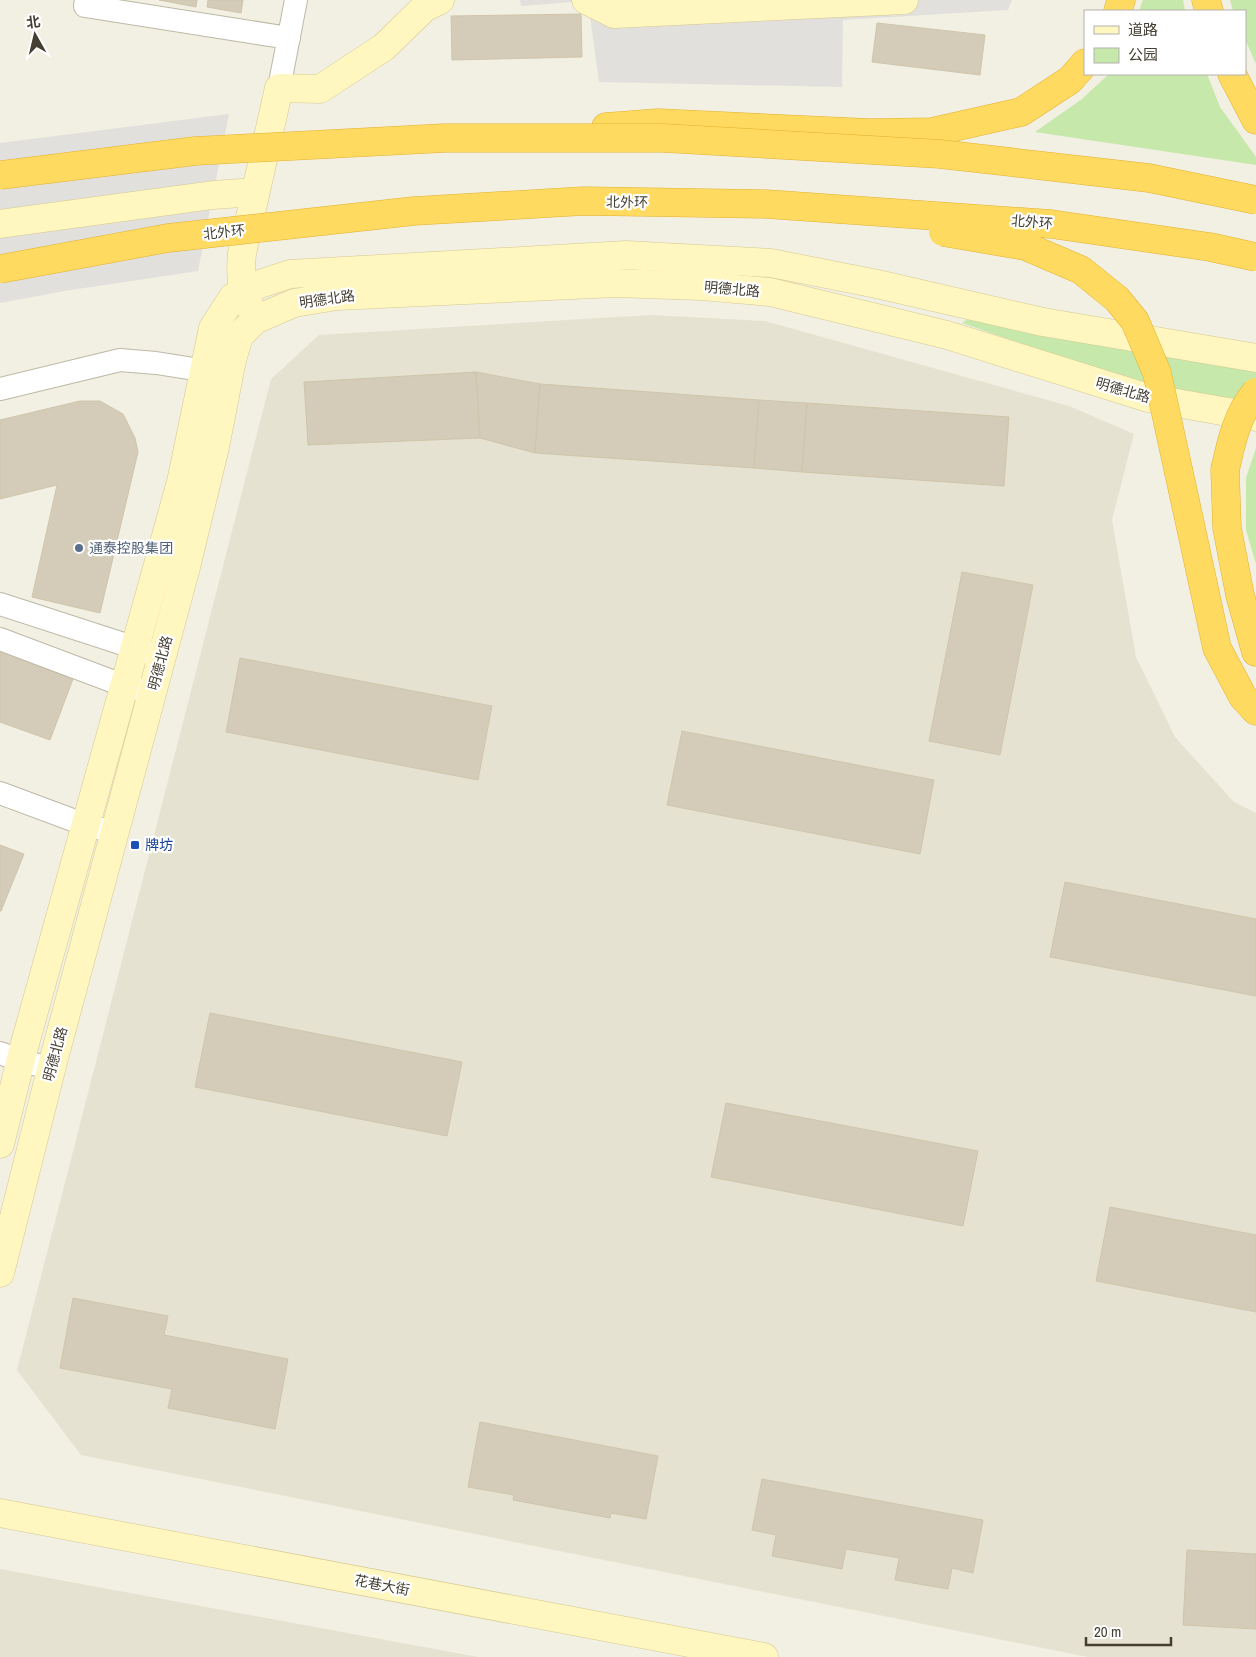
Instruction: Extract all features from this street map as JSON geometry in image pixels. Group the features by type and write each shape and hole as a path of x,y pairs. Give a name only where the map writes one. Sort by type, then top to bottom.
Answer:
{"highway":[{"path":"0,175 195,151 445,138 658,123 870,133 932,132 1022,112 1070,80 1084,64"},
{"path":"1233,75 1256,120"},
{"path":"445,138 663,138 940,154 1149,178 1256,200"},
{"name":"北外环","path":"0,270 168,238 414,211 584,201 766,204 1051,224 1210,247 1256,257"},
{"path":"414,211 772,222 949,232 1025,246 1081,270 1117,299 1135,321 1157,373 1217,648 1243,697 1256,711"},
{"path":"1256,392 1250,399 1232,436 1225,470 1227,528 1240,595 1256,652"}],"main road":[{"path":"255,320 243,292 240,273 242,253 279,88 320,89 384,47 424,8 440,0"},
{"path":"586,0 614,14 904,0"},
{"path":"0,224 213,195 255,192"},
{"name":"明德北路","path":"0,1273 51,1068 186,567 215,447 216,373 213,328 233,297 257,285 290,274 616,255 770,263 877,284 1043,322 1256,358"},
{"name":"明德北路","path":"0,1144 11,1057 86,825 182,482 216,373 240,336 255,320 294,303 338,296 615,282 760,291 947,335 1148,398 1256,417"},
{"name":"花巷大街","path":"0,1513 764,1657"}],"street":[{"path":"86,0 85,6 289,38"},
{"path":"279,88 296,0"},
{"path":"0,389 120,360 156,363 216,373"},
{"path":"0,604 162,656"},
{"path":"0,639 125,686 152,692"},
{"path":"0,793 86,825 114,832"},
{"path":"11,1057 51,1068"}],"shaded area":[{"path":"520,0 1012,0 1008,10 843,20 842,87 599,82 590,16 573,2 521,6"},
{"path":"229,114 198,271 64,291 0,303 0,143"},
{"path":"651,315 765,321 1069,406 1134,434 1112,520 1136,657 1175,737 1234,802 1256,813 1256,1657 1088,1657 81,1455 17,1370 271,379 319,335"},
{"path":"0,1569 478,1657 0,1657"}],"green space":[{"path":"1143,0 1183,0 1185,10 1139,10"},
{"path":"1230,0 1256,0 1256,64 1246,41 1246,10 1233,10"},
{"path":"1108,75 1207,75 1220,107 1256,157 1256,165 1035,132 1082,99"},
{"path":"968,319 1108,347 1256,372 1256,401 1202,395 1118,377 962,323"},
{"path":"1256,448 1256,564 1246,530 1246,478"}],"building":[{"path":"159,0 197,0 196,7"},
{"path":"208,0 243,0 241,13 207,7"},
{"path":"581,14 582,57 452,60 451,16"},
{"path":"877,23 985,35 980,75 872,62"},
{"path":"476,372 480,438 308,445 304,382"},
{"path":"476,372 540,384 535,453 480,438"},
{"path":"540,384 759,400 754,468 535,453"},
{"path":"759,400 807,403 802,472 754,468"},
{"name":"通泰控股集团","path":"80,401 100,401 123,414 135,438 138,452 100,613 32,597 57,485 0,499 0,420"},
{"path":"807,403 1009,417 1004,486 802,472"},
{"path":"962,572 1033,585 1000,755 929,741"},
{"path":"0,652 73,679 50,740 0,722"},
{"path":"240,658 492,706 478,780 226,732"},
{"path":"682,731 934,780 920,854 667,805"},
{"path":"0,845 24,854 1,911 0,911"},
{"path":"1065,882 1256,919 1256,996 1050,957"},
{"path":"210,1013 462,1062 447,1136 195,1087"},
{"path":"726,1103 978,1151 963,1226 711,1177"},
{"path":"1110,1207 1256,1235 1256,1312 1096,1281"},
{"path":"73,1298 168,1316 164,1335 288,1359 275,1429 168,1408 172,1389 60,1368"},
{"path":"480,1422 658,1456 646,1519 611,1513 610,1518 513,1500 514,1495 468,1487"},
{"path":"762,1479 983,1520 973,1573 952,1568 948,1589 895,1580 899,1558 846,1549 842,1569 772,1556 776,1535 752,1530"},
{"path":"1187,1550 1256,1554 1256,1629 1183,1625"}],"place":[{"name":"通泰控股集团","path":"79,548"},
{"name":"牌坊","path":"135,845"}]}
